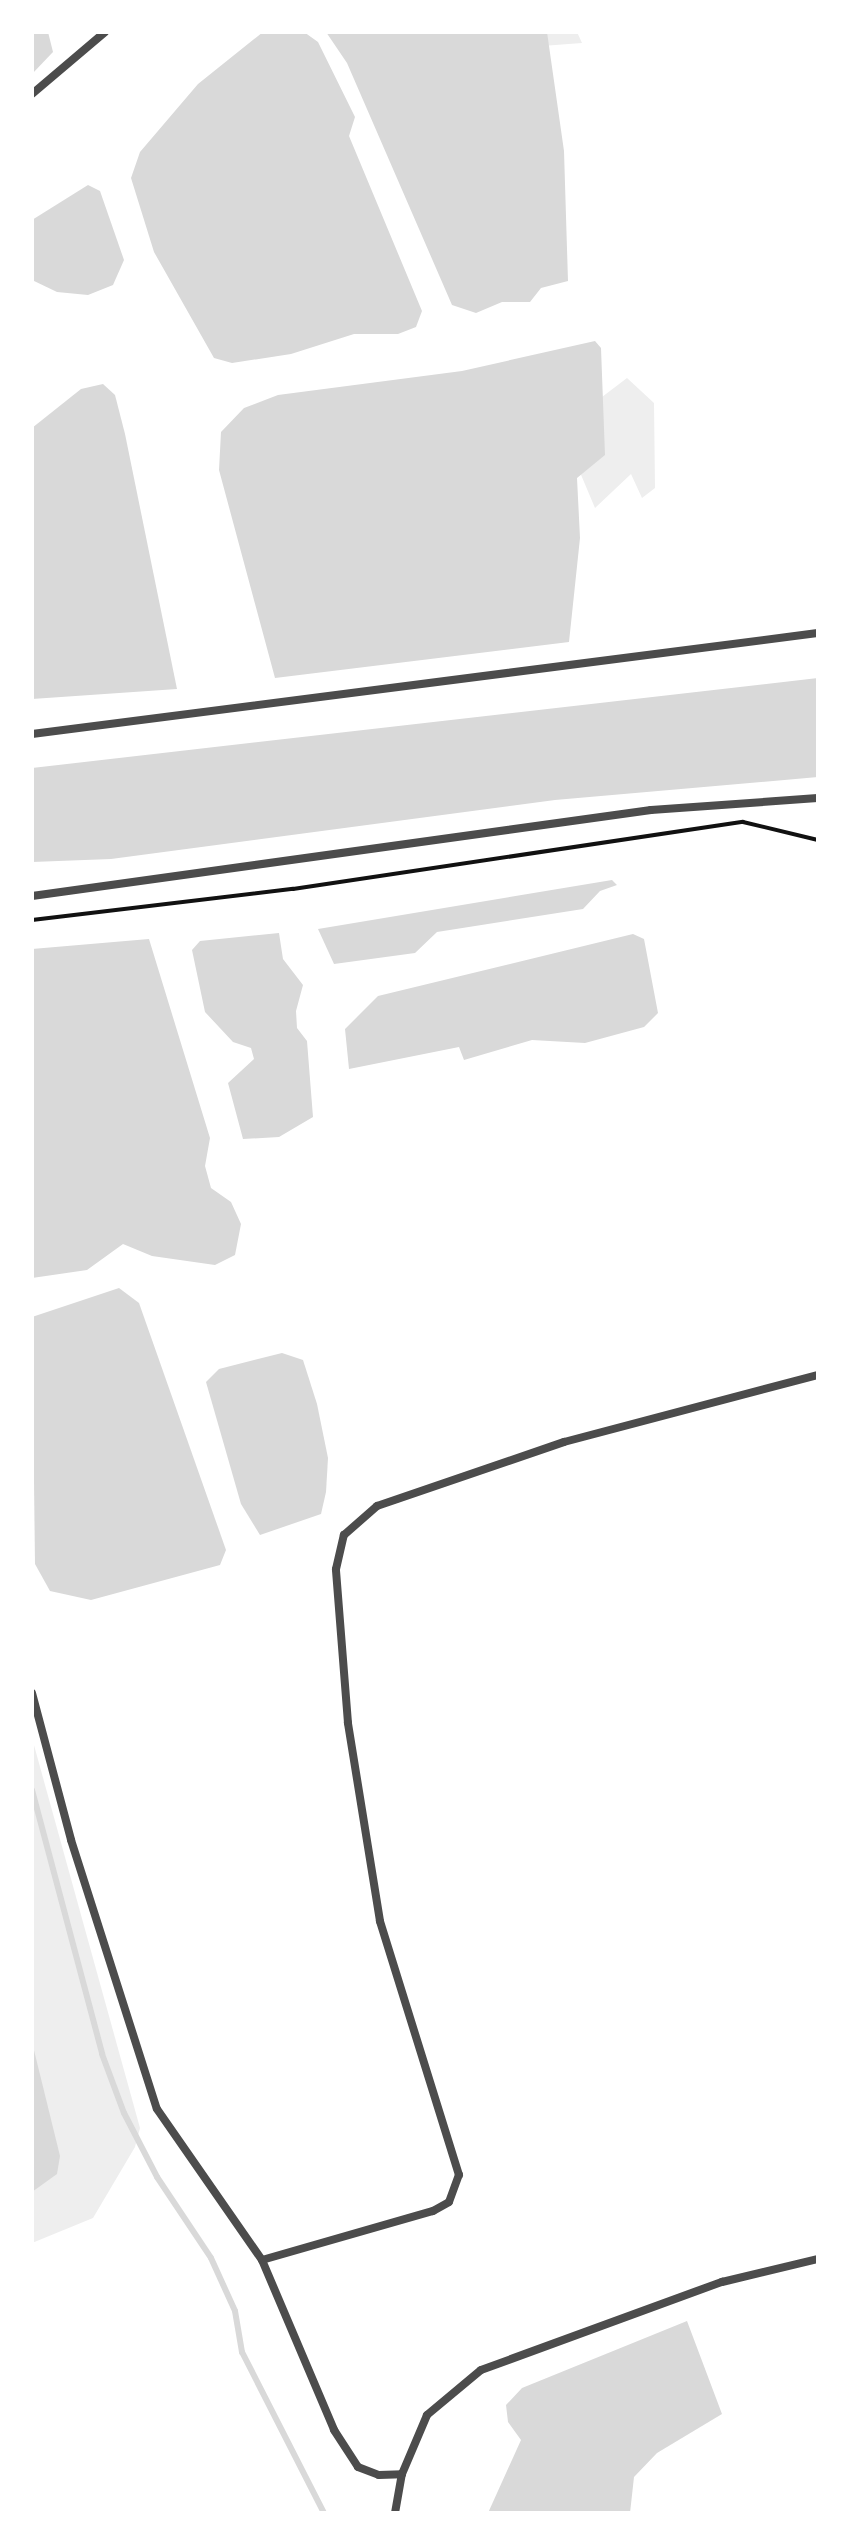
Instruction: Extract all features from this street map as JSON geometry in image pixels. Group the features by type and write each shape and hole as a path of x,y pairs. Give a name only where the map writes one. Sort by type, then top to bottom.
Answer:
{"street":[{"path":"32,94 105,32"},
{"path":"32,734 818,633"},
{"path":"32,896 651,810 818,798"},
{"path":"262,2260 433,2211 449,2202 459,2175 380,1921 348,1723 336,1569 344,1535 377,1506 550,1447 818,1375"},
{"path":"32,1693 71,1840 157,2109 262,2260 334,2430 358,2467 379,2475 402,2474"},
{"path":"395,2513 402,2474 427,2415 455,2387 481,2370 722,2282 818,2259"}],"path":[{"path":"32,920 293,889 743,822 818,840"}],"shaded area":[{"path":"32,32 48,32 53,52 32,74"},
{"path":"263,32 304,32 318,42 355,117 349,136 422,311 416,327 398,334 354,334 291,354 232,363 214,358 154,252 131,178 140,152 198,84"},
{"path":"326,32 547,32 564,151 568,281 541,288 530,302 502,302 476,313 452,305 347,63"},
{"path":"535,32 577,32 582,43 542,46"},
{"path":"88,185 100,191 124,260 113,285 88,295 57,292 32,280 32,220"},
{"path":"595,341 601,348 605,455 577,478 580,538 569,642 275,678 219,470 221,432 244,408 278,395 462,371"},
{"path":"627,378 654,403 655,488 642,498 631,474 595,508 571,451 577,416"},
{"path":"103,384 115,395 125,434 177,689 32,699 32,428 81,389"},
{"path":"818,678 818,777 555,800 111,859 32,862 32,768"},
{"path":"612,880 617,885 600,891 583,909 437,932 415,953 334,964 318,929"},
{"path":"279,933 283,959 303,985 296,1011 297,1028 307,1041 313,1117 279,1137 243,1139 228,1083 254,1059 251,1048 233,1042 205,1012 192,950 200,941"},
{"path":"633,934 644,939 658,1013 644,1027 585,1043 532,1040 464,1060 459,1047 349,1069 345,1029 378,996"},
{"path":"149,939 210,1138 205,1166 211,1188 231,1202 241,1224 235,1255 215,1265 152,1256 123,1244 87,1270 32,1278 32,949"},
{"path":"119,1288 139,1303 226,1550 220,1565 91,1600 50,1591 35,1564 32,1317"},
{"path":"282,1353 303,1360 317,1404 328,1458 326,1492 321,1514 260,1535 241,1504 206,1382 219,1369"},
{"path":"32,1738 140,2128 135,2147 93,2218 32,2243"},
{"path":"32,2042 60,2156 57,2174 32,2192"},
{"path":"687,2321 722,2414 657,2453 634,2477 630,2513 488,2513 521,2440 508,2422 506,2405 522,2388"}],"waterway":[{"path":"32,1790 102,2054 124,2113 157,2177 211,2258 235,2311 242,2352 324,2513"}]}
